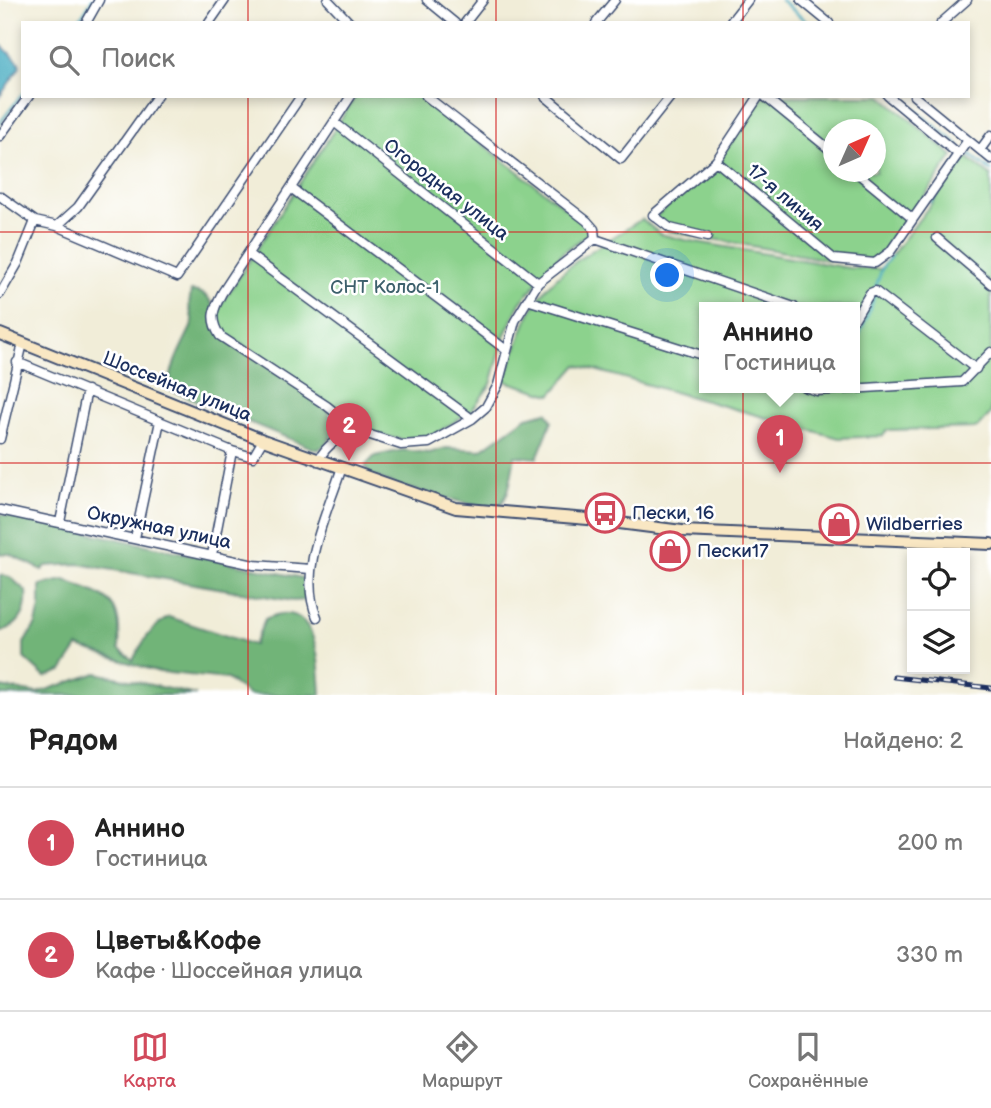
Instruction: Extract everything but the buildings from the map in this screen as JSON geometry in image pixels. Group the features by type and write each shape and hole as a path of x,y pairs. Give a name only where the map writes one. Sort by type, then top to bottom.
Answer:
{"main road":[{"name":"Шоссейная улица","path":"0,334 263,440 437,504 473,511 589,519 682,531 991,544"}],"street":[{"path":"87,21 99,0"},
{"path":"210,21 225,0"},
{"path":"328,0 348,21"},
{"path":"427,0 453,21"},
{"path":"467,21 483,0"},
{"path":"598,21 615,0"},
{"path":"732,21 748,0"},
{"path":"802,0 826,21"},
{"path":"943,21 962,2"},
{"path":"0,136 28,98"},
{"path":"57,226 78,207 156,98"},
{"path":"0,196 35,221 57,226 177,276 300,98"},
{"path":"350,98 217,302 212,324 219,336 327,406 358,431 401,446 429,443 472,419 486,407 498,385 505,349 527,300 538,283 595,239"},
{"path":"429,98 587,221 594,229 595,239"},
{"path":"547,98 621,159 669,98"},
{"path":"707,237 670,228 653,215 716,160 761,98"},
{"path":"765,98 823,144"},
{"path":"890,98 958,154"},
{"path":"917,98 991,159"},
{"name":"Огородная улица","path":"334,122 538,283"},
{"path":"980,150 991,135"},
{"path":"868,182 913,219 968,139"},
{"name":"17-я линия","path":"716,160 834,259 875,263 890,252 913,219"},
{"path":"291,188 505,349"},
{"path":"0,294 18,263 35,221"},
{"path":"937,237 991,284"},
{"path":"595,239 779,302"},
{"path":"248,254 472,419"},
{"path":"860,310 870,293 875,291 976,369"},
{"path":"527,300 699,354"},
{"path":"0,439 23,343"},
{"path":"860,387 962,382 991,352"},
{"path":"17,362 232,451 253,457 263,440"},
{"path":"60,522 87,390"},
{"path":"135,538 160,421"},
{"path":"318,461 323,451 337,438 358,431"},
{"path":"212,555 232,451"},
{"path":"317,617 310,594 311,569 341,470"},
{"name":"Окружная улица","path":"0,510 254,565 311,569"}],"green space":[{"name":"СНТ Колос-1","path":"355,98 423,98 586,224 591,232 562,253 520,303 505,334 491,384 471,411 437,433 412,442 371,433 219,329 217,311"},
{"path":"763,98 884,98 953,156 888,248 872,261 836,256 828,260 668,231 653,219 714,165"},
{"path":"967,157 991,176 991,413 977,428 887,430 883,436 839,438 577,365 551,395 505,381 531,311 552,282 580,258 642,219 660,234 685,240 849,268 881,269"},
{"path":"191,291 209,298 215,309 219,329 323,401 333,428 324,445 317,450 170,390 174,364 193,323 189,305"},
{"path":"547,412 552,421 537,458 515,456 507,495 498,507 492,510 396,485 369,474 365,466 375,456 403,450 429,453 446,448 481,450 527,417"},
{"path":"0,514 302,578 306,585 306,600 293,601 79,564 46,566 42,570 10,554 0,554"},
{"path":"0,575 10,577 26,591 26,605 18,622 0,632"},
{"path":"64,580 92,591 109,602 118,619 119,649 133,660 152,631 169,617 254,645 265,619 282,614 295,616 305,623 312,635 319,665 321,695 249,695 227,679 159,672 78,647 62,671 45,677 24,658 24,643 36,624 40,607 40,585"},
{"path":"97,673 196,695 0,695 0,687 37,693"}],"water":[{"path":"0,44 19,62 20,67 0,96"}],"waterway":[{"path":"78,21 92,0"},
{"path":"781,0 806,21"},
{"path":"0,123 21,96"},
{"path":"900,98 959,145"},
{"path":"930,202 966,151 991,171"},
{"path":"875,289 883,266 891,256"},
{"path":"860,334 874,295"}],"railway":[{"path":"894,677 991,688"}],"place":[{"name":"Цветы&Кофе","path":"349,461"},
{"name":"Аннино","path":"780,473"},
{"name":"Пески, 16","path":"605,513"},
{"name":"Wildberries","path":"839,524"},
{"name":"Пески17","path":"670,551"}]}
